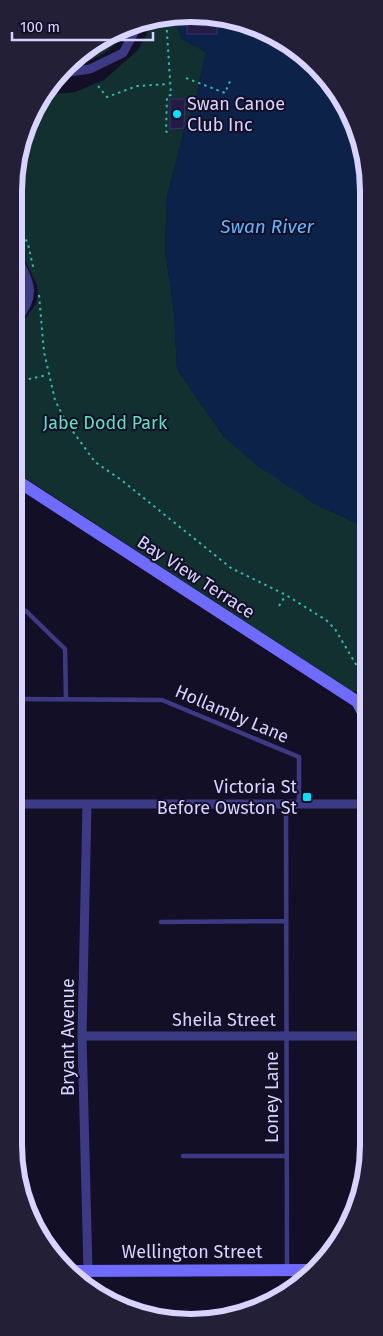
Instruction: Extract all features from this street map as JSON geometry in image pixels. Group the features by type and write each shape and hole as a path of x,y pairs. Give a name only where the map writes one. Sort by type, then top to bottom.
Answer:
{"street":[{"path":"72,72 90,69 123,52 134,33"},
{"path":"22,268 29,282 31,293 28,304 22,312"},
{"name":"Bay View Terrace","path":"22,484 360,701"},
{"path":"22,804 360,804"},
{"name":"Bryant Avenue","path":"86,804 82,1036 88,1271"},
{"name":"Sheila Street","path":"82,1036 360,1036"},
{"name":"Wellington Street","path":"79,1271 305,1270"}],"lane":[{"path":"22,609 26,611 65,649 66,699"},
{"name":"Hollamby Lane","path":"22,699 162,700 299,757 299,804"},
{"name":"Loney Lane","path":"286,804 286,1269"},
{"path":"161,922 286,921"},
{"path":"183,1156 286,1156"}],"path":[{"path":"166,25 171,95 167,96 166,130 170,136"},
{"path":"186,78 224,93 230,81"},
{"path":"98,86 107,97 137,86 170,84"},
{"path":"22,232 28,244 36,277"},
{"path":"39,295 47,375 55,400 66,422 94,462 120,479 231,568 286,595 326,620 335,629 360,672"},
{"path":"22,381 47,375"},
{"path":"279,606 286,595"}],"green space":[{"name":"Jabe Dodd Park","path":"176,23 182,39 206,52 196,97 185,127 167,197 165,249 174,312 177,369 224,437 313,503 360,525 360,692 352,691 22,476 22,322 36,304 38,294 37,285 22,255 22,192 24,169 31,137 45,107 54,94 75,92 104,80 138,50 150,28"},
{"path":"121,38 109,50 80,64"}],"water":[{"name":"Swan River","path":"192,22 214,24 246,31 276,45 294,57 326,89 338,107 352,137 359,169 360,192 360,525 313,503 256,465 224,437 177,369 174,312 165,249 167,197 185,127 196,97 206,52 182,39 176,23"}],"building":[{"path":"187,22 217,25 217,34 187,34"},
{"name":"Swan Canoe Club Inc","path":"170,99 185,99 184,128 170,129"}],"place":[{"name":"Swan Canoe Club Inc","path":"177,114"},
{"name":"Victoria St Before Owston St","path":"307,797"}]}
